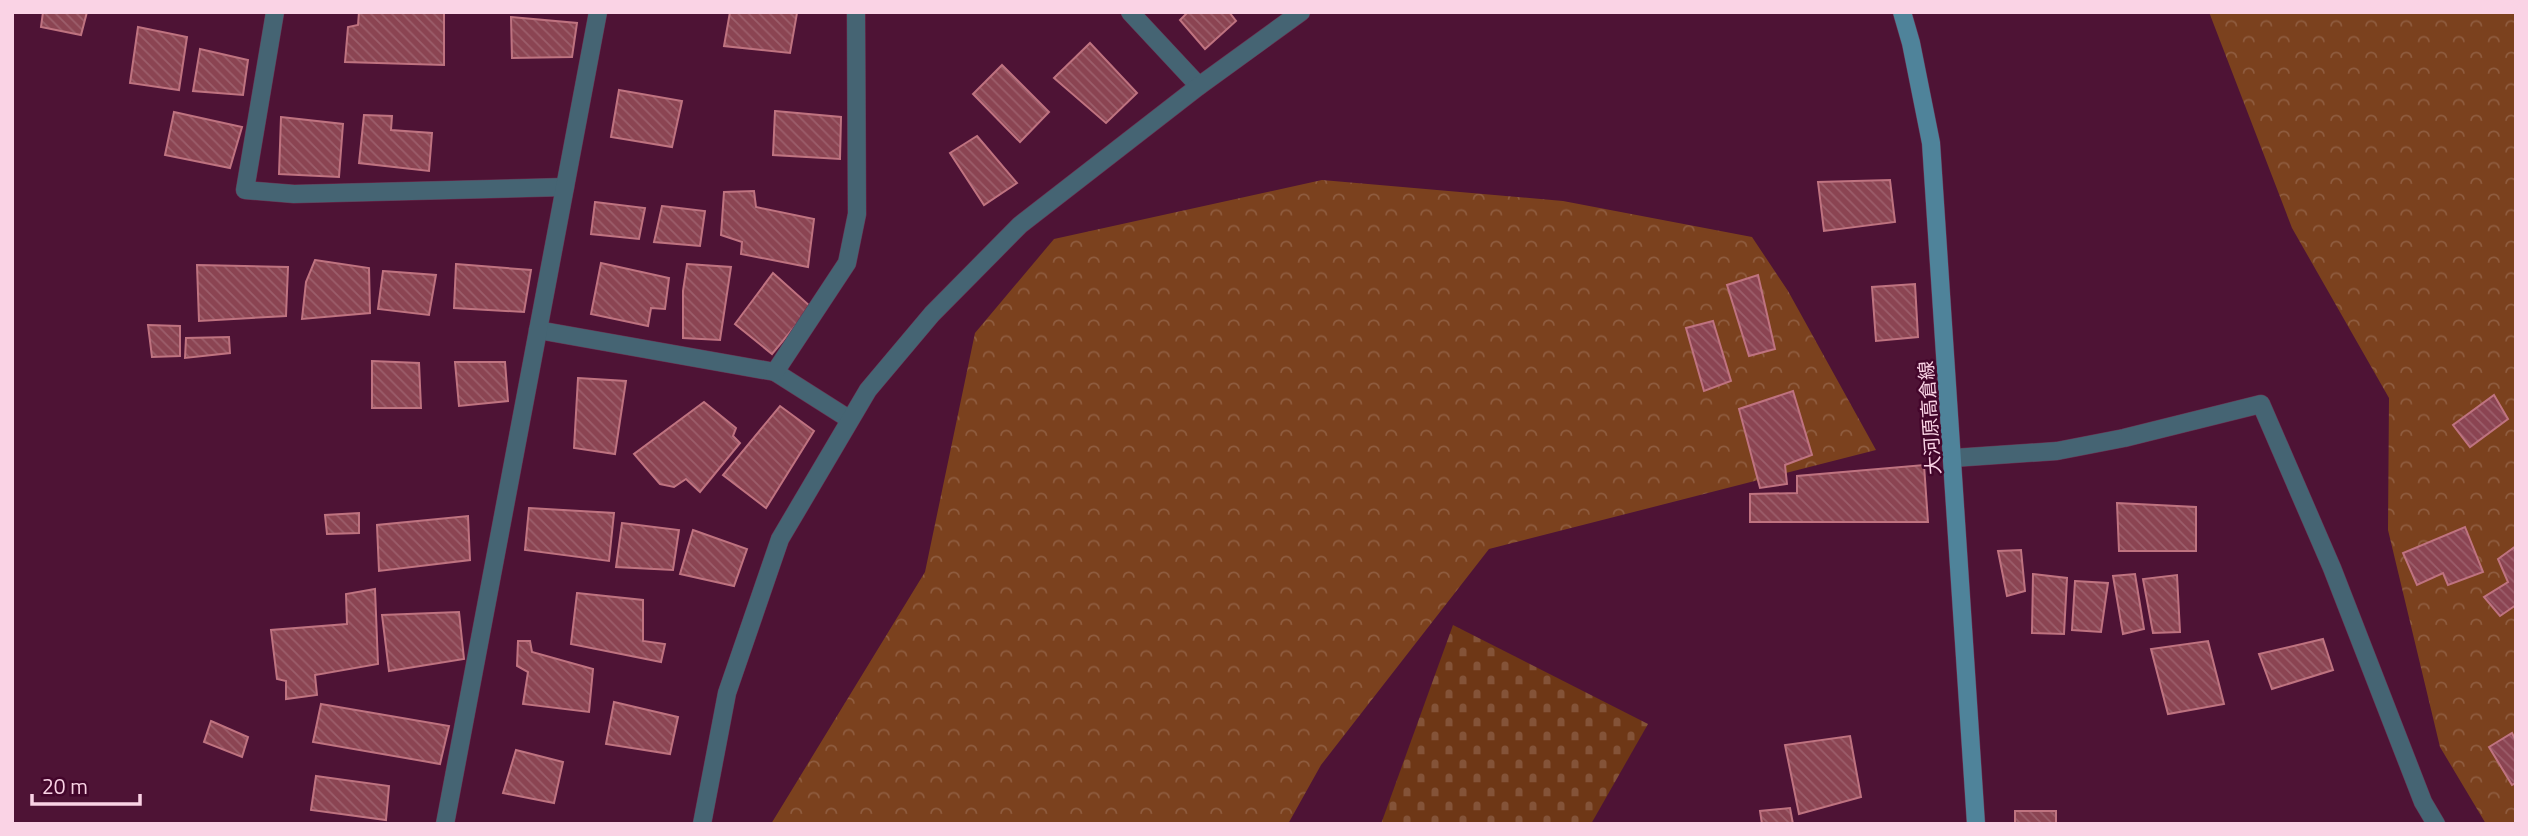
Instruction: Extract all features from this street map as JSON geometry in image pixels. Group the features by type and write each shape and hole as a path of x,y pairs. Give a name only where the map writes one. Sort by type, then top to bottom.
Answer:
{"main road":[{"name":"大河原高倉線","path":"1902,12 1931,143 1976,824"}],"street":[{"path":"275,12 245,190 294,194 565,187"},
{"path":"445,824 598,12"},
{"path":"775,372 847,264 858,214 856,12"},
{"path":"1130,12 1199,86"},
{"path":"702,824 727,692 780,538 868,390 932,314 1020,225 1199,86 1301,12"},
{"path":"538,330 775,372 849,419"},
{"path":"1953,458 2057,451 2124,438 2261,404 2332,568 2423,802 2437,824"}],"green space":[{"path":"2209,12 2516,12 2516,824 2486,824 2440,747 2388,530 2389,398 2292,228"},
{"path":"1322,180 1563,201 1752,237 1788,291 1876,450 1489,549 1321,765 1288,824 771,824 925,572 975,333 1054,239"},
{"path":"1453,625 1648,724 1591,824 1381,824"}],"building":[{"path":"43,12 87,12 81,35 41,27"},
{"path":"359,12 444,12 444,65 345,62 348,27 358,25"},
{"path":"730,12 797,13 790,53 724,46"},
{"path":"1188,12 1229,12 1236,21 1205,49 1180,20"},
{"path":"511,17 577,23 572,57 512,58"},
{"path":"138,27 187,37 179,90 130,83"},
{"path":"1090,43 1137,93 1106,123 1054,78"},
{"path":"200,49 248,60 243,95 193,91"},
{"path":"1002,65 1049,112 1020,142 973,94"},
{"path":"619,90 682,101 672,147 611,137"},
{"path":"775,111 841,117 840,159 773,155"},
{"path":"174,112 242,127 230,168 165,155"},
{"path":"364,115 392,116 391,130 432,133 429,171 359,163"},
{"path":"281,117 343,124 339,177 279,174"},
{"path":"977,136 1017,183 984,205 950,153"},
{"path":"1890,180 1895,222 1824,231 1818,182"},
{"path":"754,191 756,207 814,219 808,267 741,254 742,242 721,235 724,192"},
{"path":"595,202 645,208 639,239 591,234"},
{"path":"662,206 705,211 700,246 654,242"},
{"path":"315,260 369,268 370,313 302,319 306,282"},
{"path":"601,263 669,278 665,309 651,308 648,326 591,314"},
{"path":"456,264 531,270 524,312 454,308"},
{"path":"687,264 731,267 720,340 683,338 683,291"},
{"path":"197,265 288,267 286,316 199,321"},
{"path":"383,271 436,275 429,315 378,309"},
{"path":"773,273 811,307 772,354 735,324"},
{"path":"1758,275 1775,349 1749,356 1727,285"},
{"path":"1915,284 1918,337 1876,341 1872,287"},
{"path":"1713,321 1731,381 1704,391 1686,328"},
{"path":"148,325 180,326 180,356 152,357"},
{"path":"229,337 230,353 185,358 186,338"},
{"path":"372,361 419,363 421,408 372,408"},
{"path":"455,362 505,362 508,401 459,406"},
{"path":"578,378 626,381 615,454 574,448"},
{"path":"1793,391 1812,455 1785,465 1787,484 1760,488 1739,409"},
{"path":"2494,395 2508,419 2470,447 2453,425"},
{"path":"704,402 736,428 733,436 740,443 700,492 686,479 674,487 660,484 634,454"},
{"path":"780,406 814,431 766,508 723,475"},
{"path":"1924,465 1928,522 1750,522 1750,494 1797,493 1797,476"},
{"path":"2117,503 2196,507 2196,551 2119,551"},
{"path":"529,508 614,513 609,561 525,550"},
{"path":"359,513 359,533 327,534 325,515"},
{"path":"468,516 470,560 379,571 377,525"},
{"path":"622,523 679,530 673,570 616,567"},
{"path":"2465,527 2483,572 2448,585 2443,573 2417,585 2403,553"},
{"path":"693,530 747,549 734,586 680,574"},
{"path":"2516,546 2516,605 2500,616 2484,597 2508,582 2498,559"},
{"path":"2021,550 2025,591 2007,596 1998,551"},
{"path":"2033,574 2067,578 2064,634 2032,633"},
{"path":"2135,574 2144,629 2123,634 2113,576"},
{"path":"2177,575 2180,632 2153,633 2143,579"},
{"path":"2075,581 2108,583 2101,632 2072,630"},
{"path":"375,589 378,664 315,675 317,695 286,699 286,681 277,679 271,630 347,624 346,594"},
{"path":"577,593 643,600 643,641 665,644 661,662 571,644"},
{"path":"459,612 464,659 389,671 382,615"},
{"path":"2323,639 2333,670 2272,689 2259,654"},
{"path":"518,641 530,641 532,652 593,669 589,712 523,704 528,672 517,666"},
{"path":"2208,641 2224,704 2168,714 2151,649"},
{"path":"614,702 678,717 670,754 606,744"},
{"path":"321,704 449,726 440,764 313,742"},
{"path":"211,721 248,737 242,757 204,742"},
{"path":"2512,733 2516,741 2516,783 2512,785 2489,747"},
{"path":"1850,736 1861,797 1799,814 1785,745"},
{"path":"516,750 563,762 554,803 503,793"},
{"path":"316,776 389,786 386,820 311,810"},
{"path":"1790,808 1793,824 1762,824 1760,811"},
{"path":"2015,811 2056,811 2056,824 2015,824"}]}
